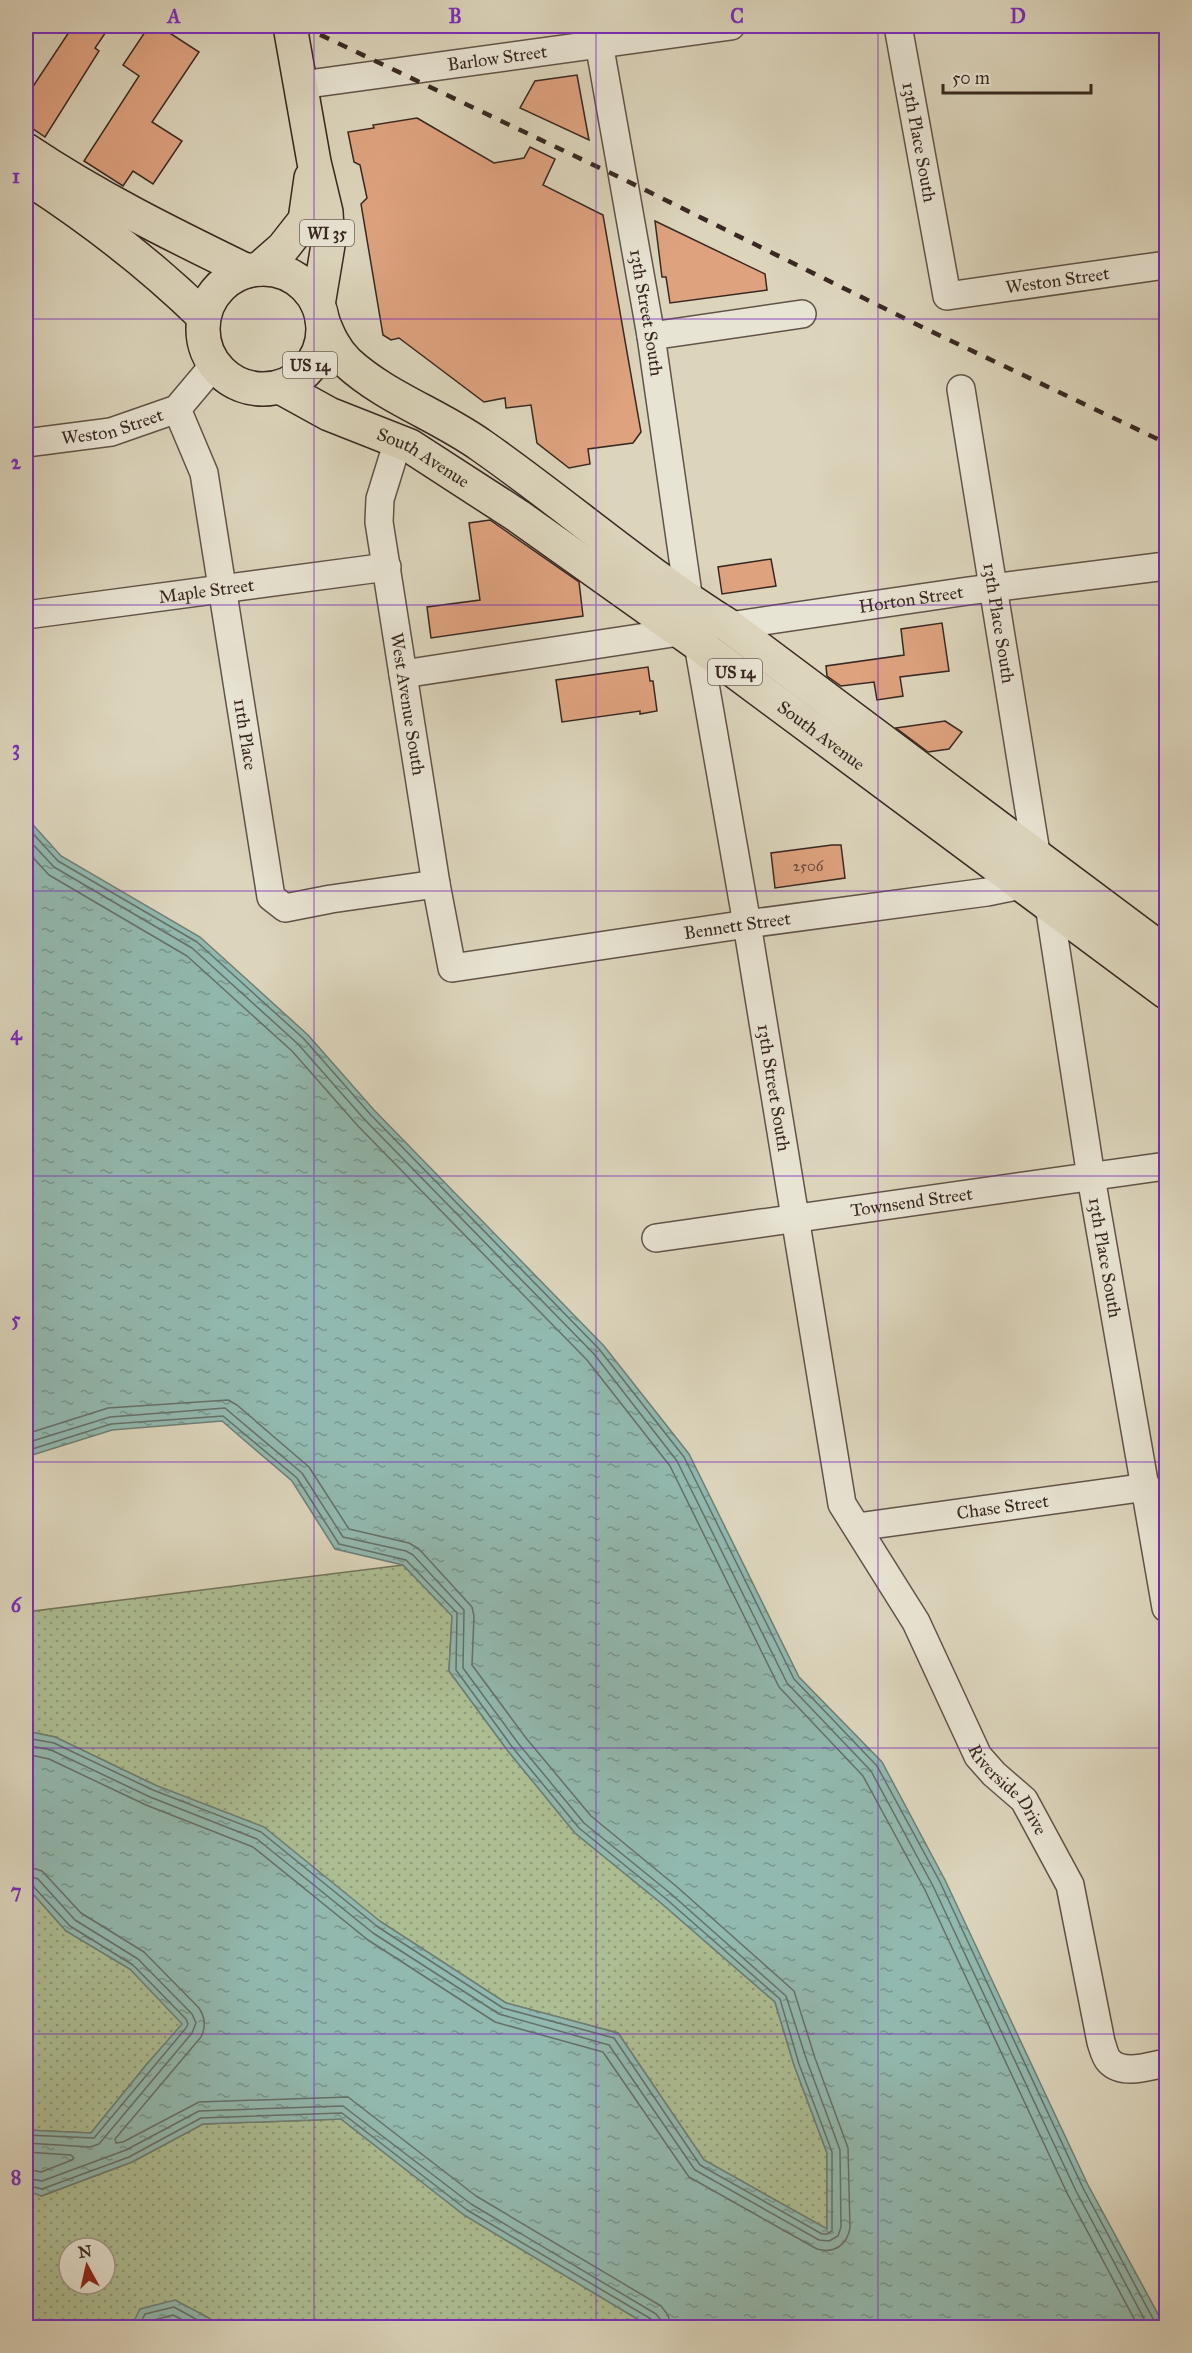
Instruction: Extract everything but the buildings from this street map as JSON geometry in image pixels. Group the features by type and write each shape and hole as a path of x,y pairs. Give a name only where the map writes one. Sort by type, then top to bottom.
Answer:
{"main road":[{"name":"WI 35","path":"290,26 314,162 326,212 328,244 320,312"},
{"name":"South Avenue","path":"26,150 152,225 253,270 283,273 294,278 308,291 320,312 331,342 346,361 375,384 480,444 689,601 729,626 1029,872 1049,905 1167,992"},
{"name":"WI 35","path":"253,270 284,248 304,220 314,162"},
{"path":"26,176 105,231 204,317 207,306 215,293 234,277 253,270"},
{"name":"US 14","path":"280,387 297,379 317,356 323,331 320,312"},
{"name":"South Avenue","path":"204,317 203,337 207,351 214,365 225,376 238,384 253,388 280,387 329,414 411,446 518,516 688,638 1029,872 1167,953"}],"street":[{"name":"Barlow Street","path":"300,85 597,35 731,26"},
{"name":"13th Place South","path":"898,26 947,296"},
{"name":"13th Street South","path":"597,35 651,336 689,601"},
{"name":"Weston Street","path":"947,296 1167,265"},
{"path":"651,336 802,314"},
{"name":"Weston Street","path":"26,444 111,432 177,409 214,365"},
{"name":"13th Place South","path":"961,388 993,588 1029,872"},
{"name":"11th Place","path":"177,409 204,473 271,897 285,908 436,884"},
{"name":"West Avenue South","path":"398,441 380,499 379,522 436,884 452,968"},
{"name":"Horton Street","path":"729,626 993,588 1167,566"},
{"name":"Maple Street","path":"26,615 387,567"},
{"name":"13th Street South","path":"688,638 747,924 842,1504 857,1527"},
{"path":"403,674 688,638"},
{"name":"Bennett Street","path":"452,968 747,924 987,892 1029,872"},
{"name":"13th Place South","path":"1049,905 1091,1177 1153,1478 1167,1608"},
{"name":"Townsend Street","path":"656,1238 1167,1166"},
{"name":"Chase Street","path":"857,1527 1153,1478"},
{"name":"Riverside Drive","path":"857,1527 916,1622 978,1756 1024,1800 1070,1885 1101,2042 1107,2060 1117,2067 1128,2069 1167,2063"}],"green space":[{"path":"403,1565 452,1615 449,1671 508,1751 575,1833 661,1903 775,2002 794,2065 827,2153 827,2229 704,2160 618,2033 506,2003 381,1922 155,1785 55,1737 26,1731 26,1612"},
{"path":"26,1886 66,1931 130,1969 183,2024 91,2133 26,2130"},
{"path":"341,2119 464,2215 644,2323 655,2327 26,2328 26,2190 42,2196 132,2162 203,2124"}],"water":[{"path":"26,817 61,856 200,937 308,1035 374,1110 604,1346 689,1454 799,1677 882,1762 945,1880 1088,2185 1165,2327 655,2327 644,2323 464,2215 341,2119 203,2124 132,2162 41,2196 26,2190 26,2130 91,2133 182,2024 130,1969 66,1931 26,1886 26,1731 55,1737 155,1785 264,1827 381,1922 506,2003 618,2033 704,2160 827,2229 827,2153 794,2065 775,2002 661,1903 575,1833 508,1751 449,1671 452,1616 403,1565 335,1549 292,1481 222,1421 112,1430 26,1457"},
{"path":"175,2300 222,2327 131,2327 140,2309"}],"railway":[{"path":"302,26 1166,443"}]}
